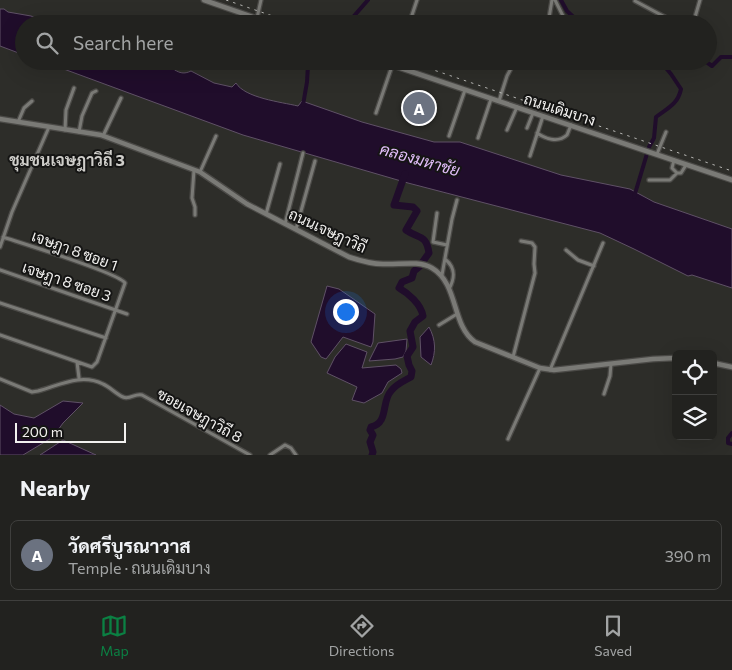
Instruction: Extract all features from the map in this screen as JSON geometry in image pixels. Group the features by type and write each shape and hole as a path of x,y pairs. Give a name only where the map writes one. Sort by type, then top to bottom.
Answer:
{"street":[{"path":"204,0 247,15"},
{"path":"258,15 261,0"},
{"path":"412,15 417,0"},
{"path":"550,15 554,0"},
{"path":"554,0 562,15"},
{"path":"634,0 662,15"},
{"path":"695,15 700,0"},
{"path":"376,113 392,70"},
{"name":"ถนนเดิมบาง","path":"410,70 732,180"},
{"path":"499,101 510,70"},
{"path":"65,130 66,114 74,88"},
{"path":"449,136 465,90"},
{"path":"79,132 82,116 92,93 96,92"},
{"path":"103,136 121,98"},
{"path":"478,138 491,98"},
{"path":"18,122 22,110 32,100"},
{"path":"507,130 517,107"},
{"path":"527,128 533,113"},
{"path":"530,156 543,116"},
{"name":"ถนนเจษฎาวิถี","path":"0,119 103,136 200,172 266,214 364,262 427,266 442,276 464,330 470,339 540,368 550,370 672,358"},
{"path":"537,133 553,140 558,139 567,135 571,125"},
{"path":"0,247 15,205 49,127"},
{"path":"654,153 666,132"},
{"path":"200,172 216,136"},
{"path":"285,224 303,152"},
{"path":"674,160 672,168 677,173"},
{"path":"296,230 315,161"},
{"path":"266,214 280,164"},
{"path":"649,180 670,180 677,173 681,173 686,164"},
{"path":"194,170 192,198 195,206 195,215"},
{"path":"442,276 457,200"},
{"path":"437,213 433,242 448,245"},
{"name":"เจษฎา 8 ซอย 1","path":"3,237 122,279 125,283 95,365 89,366 76,362"},
{"path":"513,358 535,273 536,247 532,243 521,241"},
{"path":"550,370 603,243"},
{"path":"566,250 578,260 594,266"},
{"path":"445,259 453,268 454,273 449,290"},
{"name":"เจษฎา 8 ซอย 3","path":"0,270 127,314"},
{"path":"0,303 106,338"},
{"path":"439,325 458,314"},
{"path":"0,335 76,362 79,378 32,392 0,379"},
{"path":"604,394 610,376 611,364"},
{"path":"717,364 732,367"},
{"path":"508,439 540,368"},
{"name":"ซอยเจษฎาวิถี 8","path":"79,378 94,380 127,398 139,394 142,395 250,455"},
{"path":"270,455 285,445 291,448 296,455"}],"water":[{"path":"0,9 25,15 15,15 15,52 0,46"},
{"name":"คลองมหาชัย","path":"66,70 175,70 182,73 191,71 214,83 232,87 236,83 247,92 264,99 298,106 302,101 362,122 434,142 460,142 561,175 630,189 654,202 732,229 732,288 692,275 688,276 600,233 408,183 243,135"},
{"path":"327,286 339,289 375,314 371,347 343,337 326,359 321,357 311,342"},
{"path":"429,327 434,346 431,365 421,357 420,337"},
{"path":"407,339 406,351 403,357 369,361 378,343"},
{"path":"346,344 367,352 362,368 396,365 401,369 402,373 388,382 382,393 364,403 352,400 357,387 327,373 335,357"},
{"path":"63,401 83,403 63,423 53,437 23,455 0,455 0,405 14,414 34,418"},
{"path":"63,440 96,455 40,455"}],"waterway":[{"path":"355,15 368,0"},
{"path":"561,0 571,15"},
{"path":"717,61 721,57 732,57"},
{"path":"303,105 308,70"},
{"path":"634,197 649,147 654,138 656,117 675,102 680,94 681,89 668,70"},
{"path":"372,455 370,442 373,435 370,430 371,427 377,425 383,417 386,401 391,391 411,377 412,371 407,356 413,347 410,331 415,322 423,316 417,303 399,288 402,282 412,278 414,271 429,253 424,240 406,230 417,211 413,207 394,205 405,174"},
{"path":"732,433 728,438 728,443 732,444"}],"railway":[{"path":"226,0 270,15"},
{"path":"434,70 732,171"}],"place":[{"name":"วัดศรีบูรณาวาส","path":"419,108"}],"district":[{"name":"ชุมชนเจษฎาวิถี 3","path":"67,159"}]}
